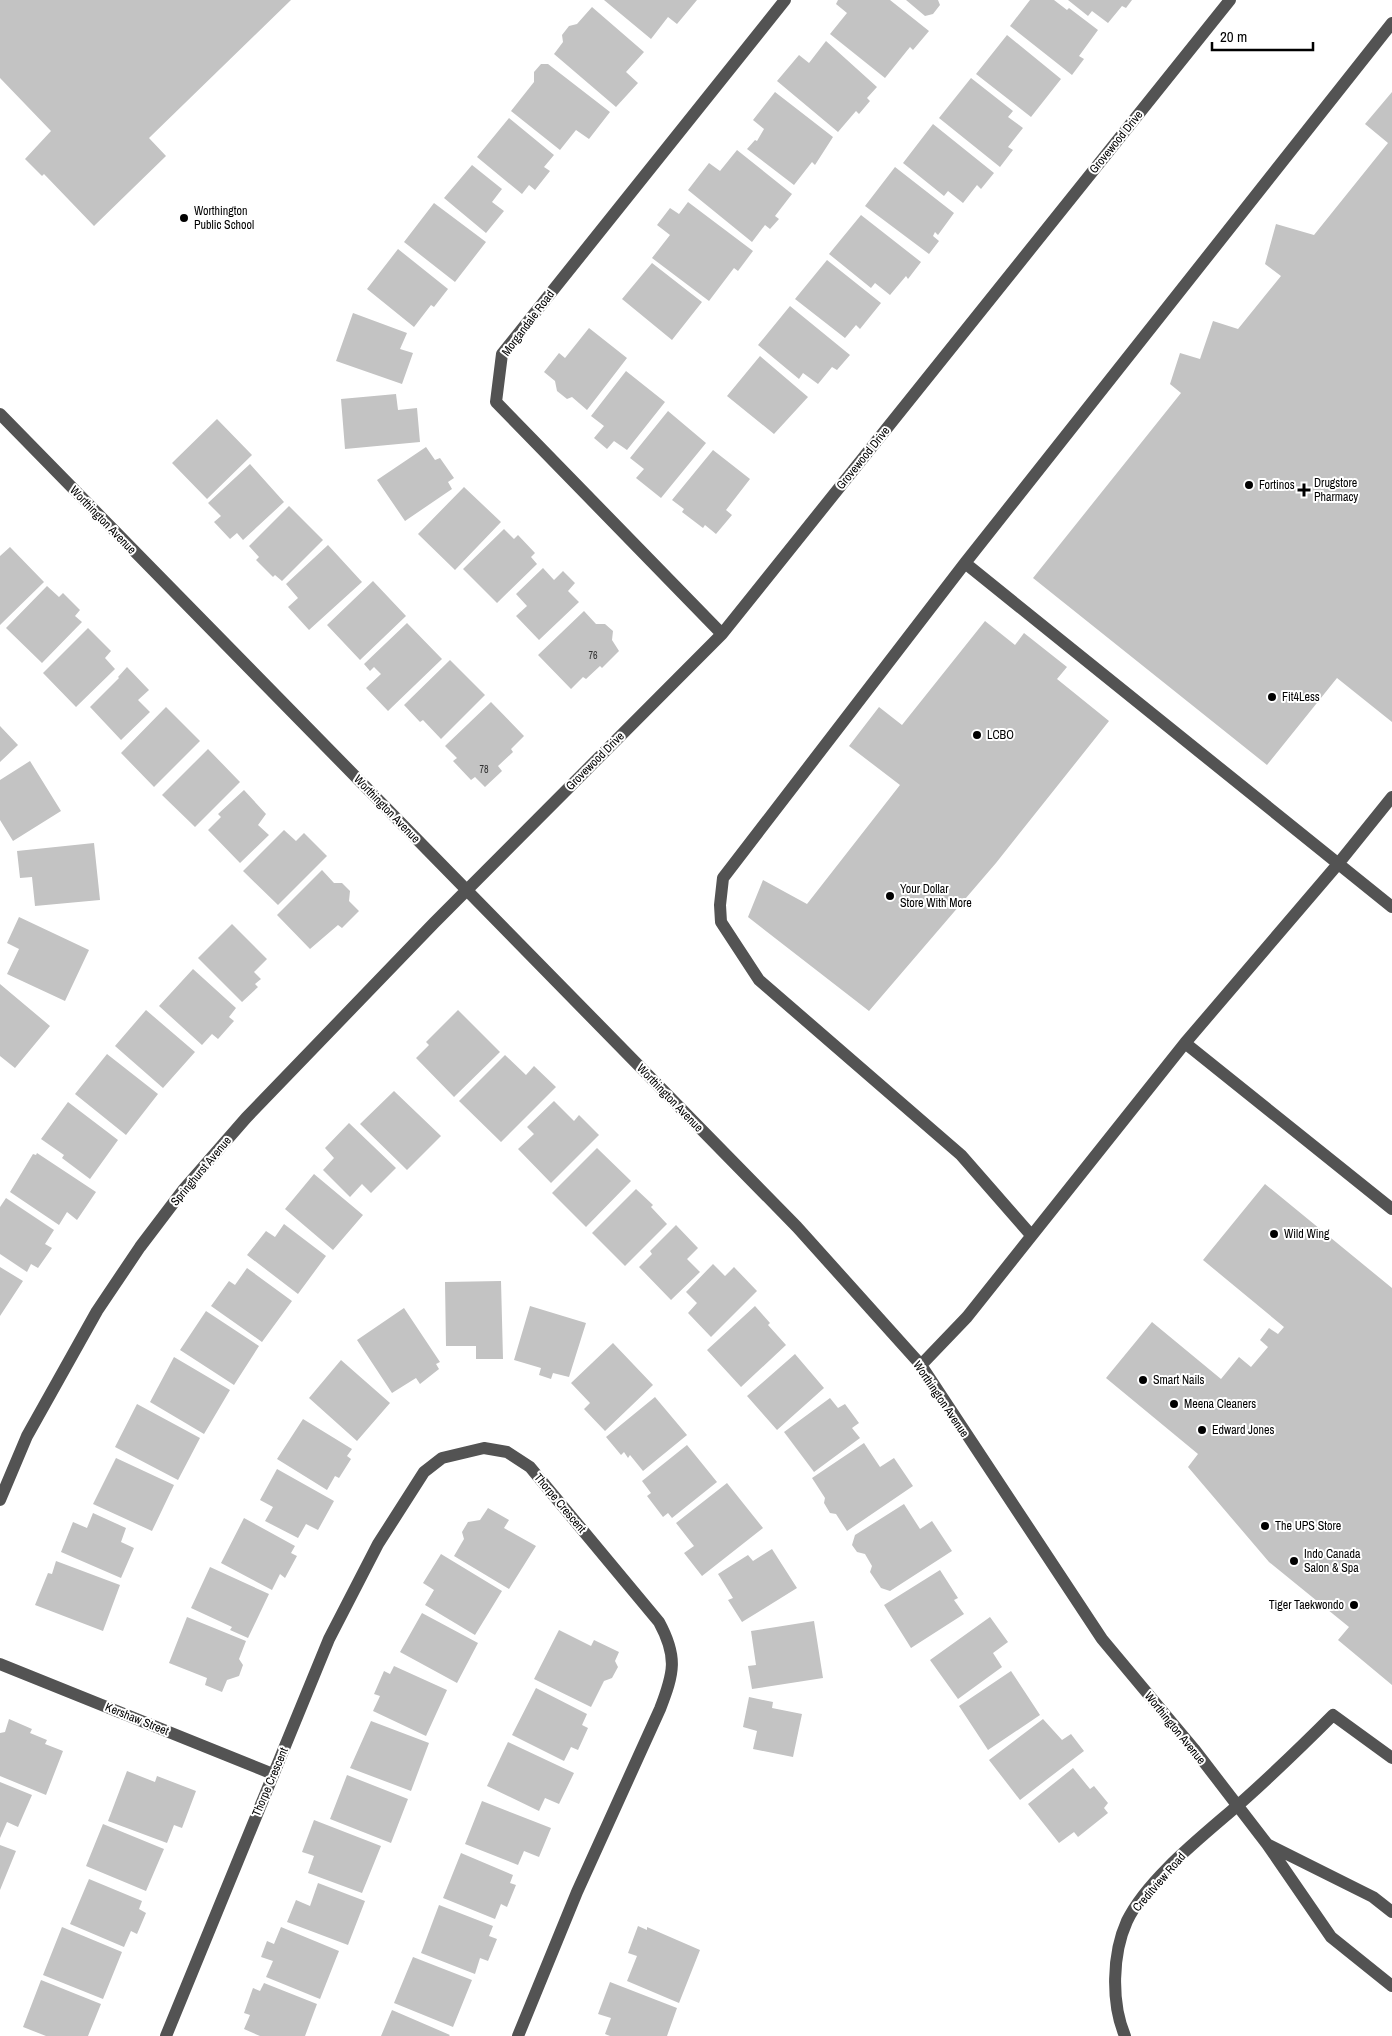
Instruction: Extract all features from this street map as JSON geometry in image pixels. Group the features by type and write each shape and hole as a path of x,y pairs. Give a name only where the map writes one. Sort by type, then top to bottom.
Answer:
{"street":[{"name":"Morgandale Road","path":"722,634 496,402 502,354 785,0"},
{"name":"Grovewood Drive","path":"466,890 722,634 1230,0"},
{"path":"1031,1235 960,1155 759,980 721,922 723,878 966,563 1392,23"},
{"name":"Worthington Avenue","path":"0,414 797,1227 921,1365 1102,1639 1194,1749 1267,1844 1331,1937 1392,1986"},
{"path":"966,563 1392,907"},
{"path":"921,1365 967,1317 1185,1043 1338,864 1392,797"},
{"name":"Springhurst Avenue","path":"0,1500 27,1436 53,1386 97,1311 140,1247 184,1189 246,1118 466,890"},
{"path":"1185,1043 1392,1209"},
{"name":"Thorpe Crescent","path":"166,2036 329,1639 378,1544 424,1472 442,1458 484,1448 506,1452 530,1467 659,1622 670,1641 673,1662 672,1679 660,1709 577,1892 518,2036"},
{"name":"Kershaw Street","path":"0,1664 273,1774"},
{"name":"Creditview Road","path":"1125,2036 1115,1981 1118,1949 1128,1920 1137,1905 1179,1858 1280,1768 1333,1715 1392,1758"},
{"name":"Worthington Avenue","path":"1267,1844 1373,1897 1392,1912"}],"building":[{"path":"0,0 291,0 149,138 166,156 94,226 44,174 42,176 25,159 51,131 0,78"},
{"path":"604,0 697,0 677,24 668,17 651,39"},
{"path":"838,0 890,0 929,31 913,50 910,47 885,78 830,34 847,13 836,4"},
{"path":"906,0 938,0 940,5 933,14 925,16"},
{"path":"1030,0 1054,0 1067,10 1069,8 1098,30 1079,56 1084,59 1072,75 1010,26"},
{"path":"1068,0 1132,0 1126,8 1122,6 1108,23 1092,11 1088,16"},
{"path":"592,7 644,52 626,72 638,83 616,107 554,54 563,42 562,35 569,26 577,24"},
{"path":"1007,35 1061,79 1031,117 976,74"},
{"path":"826,41 877,87 867,98 870,101 859,114 856,111 838,132 777,81 799,55 809,63"},
{"path":"541,64 548,64 610,112 589,139 576,130 560,150 511,111 534,82 534,72"},
{"path":"971,78 1013,111 1008,117 1023,128 1008,147 1013,150 1000,167 939,118"},
{"path":"775,92 833,137 815,165 812,162 794,185 747,149 755,140 757,141 764,129 753,120"},
{"name":"Fortinos","path":"1392,92 1392,722 1337,678 1267,765 1033,578 1181,393 1170,384 1180,353 1200,359 1213,321 1238,329 1281,276 1265,264 1276,224 1314,235 1388,143 1365,124"},
{"path":"509,118 554,155 544,167 550,171 535,190 529,185 522,194 477,157"},
{"path":"933,124 994,173 981,189 977,185 963,203 948,191 944,196 903,163"},
{"path":"737,150 792,194 775,216 779,219 770,229 765,225 752,242 688,190 709,163 720,171"},
{"path":"472,165 502,189 492,202 504,211 486,233 444,198"},
{"path":"895,167 954,213 938,235 935,232 933,236 939,241 929,254 865,206"},
{"path":"688,202 753,251 738,271 734,268 709,301 652,258 670,235 657,225 670,208 679,214"},
{"path":"434,203 486,242 455,282 404,242"},
{"path":"861,215 921,262 908,279 906,276 890,295 875,283 871,288 829,254"},
{"path":"398,249 448,289 434,307 431,305 414,327 367,289"},
{"path":"827,260 881,303 860,329 856,325 845,338 795,299"},
{"path":"652,263 702,302 672,340 622,299"},
{"path":"790,306 850,355 837,370 832,367 818,384 803,373 799,379 758,345"},
{"path":"353,313 407,333 400,349 413,353 402,384 336,361"},
{"path":"589,328 627,358 587,410 572,397 567,399 557,391 555,381 544,372 559,353 565,358"},
{"path":"760,356 808,397 774,434 727,396"},
{"path":"626,371 665,402 627,450 614,441 607,449 594,438 604,426 591,416"},
{"path":"396,394 398,410 417,408 420,442 345,449 341,399"},
{"path":"668,411 706,443 661,498 636,478 644,469 630,458"},
{"path":"217,419 252,455 207,499 172,463"},
{"path":"426,447 435,460 440,458 454,478 448,482 452,489 405,521 377,480"},
{"path":"713,450 750,479 726,510 732,515 716,534 705,525 703,528 682,512 684,509 672,500"},
{"path":"250,464 284,502 243,540 237,533 230,539 214,522 221,516 208,503"},
{"path":"464,487 501,522 455,570 418,534"},
{"path":"289,506 323,540 282,581 275,575 273,577 256,560 259,557 249,546"},
{"path":"504,529 514,539 518,535 535,553 531,557 537,564 497,603 463,569"},
{"path":"328,545 362,582 309,630 288,607 298,598 286,584"},
{"path":"10,547 44,582 0,625 0,556"},
{"path":"543,568 554,580 563,571 575,583 568,591 579,602 539,640 516,616 527,606 516,594"},
{"path":"373,581 406,616 360,660 327,625"},
{"path":"47,586 59,597 63,593 80,610 75,616 82,622 42,663 6,628"},
{"path":"584,611 596,624 605,624 613,631 612,640 619,651 602,668 600,666 586,679 583,677 571,689 538,655"},
{"path":"985,621 1015,645 1024,633 1067,667 1057,679 1109,721 996,863 869,1011 748,917 763,880 807,904 900,785 849,746 879,707 902,725"},
{"path":"407,623 442,659 388,711 366,688 381,674 374,667 370,671 364,664"},
{"path":"88,628 111,651 105,658 115,669 76,707 43,673"},
{"path":"450,660 485,695 441,739 423,720 420,722 404,705"},
{"path":"127,667 149,690 138,700 150,712 121,740 90,707 119,678"},
{"path":"491,702 524,736 511,749 513,752 498,766 502,771 485,787 475,777 471,780 453,761 457,758 445,746"},
{"path":"166,707 200,741 154,787 121,753"},
{"path":"0,726 18,745 0,762"},
{"path":"208,749 240,782 195,827 162,795"},
{"path":"30,761 61,811 13,841 0,820 0,780"},
{"path":"244,790 266,814 258,825 269,835 240,863 208,830 221,817 218,814"},
{"path":"284,830 296,841 304,833 327,856 278,905 243,871"},
{"path":"94,843 100,900 35,906 32,877 20,878 17,851"},
{"path":"322,870 334,883 342,883 350,891 349,901 359,911 342,928 338,925 310,949 277,915"},
{"path":"19,917 89,950 65,1001 7,974 19,949 7,943"},
{"path":"232,924 267,959 254,972 261,979 255,984 258,987 242,1002 198,958"},
{"path":"193,969 236,1008 229,1017 234,1021 218,1039 212,1034 202,1045 159,1006"},
{"path":"0,984 50,1026 15,1068 0,1056"},
{"path":"146,1010 195,1052 163,1088 115,1046"},
{"path":"458,1010 500,1052 454,1097 416,1058 429,1045 426,1042"},
{"path":"107,1054 158,1094 126,1135 75,1094"},
{"path":"505,1055 526,1075 534,1066 556,1087 501,1142 459,1101"},
{"path":"394,1091 441,1136 407,1170 360,1124"},
{"path":"554,1101 574,1121 579,1115 599,1135 551,1183 518,1149 534,1134 527,1127"},
{"path":"68,1102 118,1140 90,1179 62,1158 64,1155 41,1139"},
{"path":"349,1123 396,1168 371,1193 362,1184 350,1197 323,1170 334,1158 325,1148"},
{"path":"597,1148 631,1181 586,1227 552,1193"},
{"path":"37,1153 96,1192 77,1220 67,1212 59,1225 10,1192 33,1154 36,1155"},
{"path":"314,1174 363,1215 333,1250 285,1209"},
{"path":"1265,1184 1392,1288 1392,1685 1338,1640 1349,1627 1269,1562 1188,1467 1198,1454 1106,1378 1152,1322 1221,1379 1239,1357 1251,1367 1268,1347 1260,1340 1269,1328 1278,1334 1284,1327 1203,1260"},
{"path":"636,1189 653,1205 651,1207 667,1224 625,1266 592,1233"},
{"path":"6,1198 54,1230 45,1244 52,1248 38,1268 31,1264 27,1272 0,1254 0,1207"},
{"path":"284,1224 326,1256 298,1294 247,1255 266,1231 275,1237"},
{"path":"676,1225 698,1248 687,1259 700,1272 671,1300 639,1267 652,1254 650,1251"},
{"path":"713,1264 725,1276 734,1267 757,1291 711,1337 688,1313 697,1303 686,1292"},
{"path":"0,1267 23,1281 0,1316"},
{"path":"247,1268 292,1301 262,1342 211,1306 229,1281 235,1285"},
{"path":"501,1281 503,1359 476,1359 476,1346 446,1346 445,1282"},
{"path":"530,1306 586,1323 569,1377 553,1373 551,1379 539,1375 541,1368 514,1360"},
{"path":"755,1306 770,1323 768,1325 786,1345 741,1387 707,1350"},
{"path":"404,1308 440,1362 436,1364 439,1369 420,1384 416,1378 392,1393 357,1340"},
{"path":"206,1311 259,1346 234,1385 180,1350"},
{"path":"613,1343 653,1385 605,1431 584,1409 590,1403 571,1383"},
{"path":"795,1354 824,1388 777,1430 747,1396"},
{"path":"174,1357 230,1390 204,1434 150,1402"},
{"path":"341,1360 390,1403 357,1441 309,1398"},
{"path":"655,1397 687,1435 643,1471 630,1455 628,1458 624,1452 621,1455 606,1437"},
{"path":"830,1398 838,1408 845,1404 859,1423 852,1428 860,1438 814,1472 784,1432"},
{"path":"137,1404 200,1438 178,1480 115,1447"},
{"path":"303,1419 352,1449 347,1456 351,1459 339,1478 335,1476 327,1490 277,1459"},
{"path":"864,1443 880,1467 894,1458 913,1486 847,1531 836,1514 830,1513 824,1503 825,1498 812,1478"},
{"path":"687,1445 717,1482 672,1518 668,1513 663,1517 647,1496 651,1493 642,1481"},
{"path":"116,1458 174,1485 152,1531 93,1504"},
{"path":"277,1469 334,1501 318,1530 306,1524 298,1538 265,1521 273,1507 260,1500"},
{"path":"727,1483 763,1528 702,1576 684,1553 694,1546 676,1523"},
{"path":"904,1504 920,1529 932,1521 952,1551 890,1591 881,1588 870,1572 872,1566 865,1554 857,1552 852,1545 855,1535"},
{"path":"488,1508 509,1520 504,1528 536,1546 509,1589 454,1556 464,1539 462,1532 468,1522 480,1520"},
{"path":"93,1513 126,1528 121,1542 134,1548 121,1578 61,1552 73,1522 87,1528"},
{"path":"244,1518 295,1546 291,1553 297,1556 285,1578 280,1574 272,1590 221,1563"},
{"path":"772,1549 797,1588 742,1622 728,1600 733,1598 718,1574 748,1555 753,1561"},
{"path":"441,1554 502,1591 475,1635 425,1605 434,1590 423,1583"},
{"path":"56,1561 120,1585 103,1631 35,1605 48,1573 52,1574"},
{"path":"210,1567 269,1594 248,1638 230,1630 232,1627 191,1608"},
{"path":"940,1570 958,1598 954,1600 964,1614 911,1648 884,1605"},
{"path":"422,1613 478,1643 457,1683 400,1652"},
{"path":"187,1617 246,1641 239,1659 243,1665 239,1676 227,1680 222,1692 205,1685 207,1678 169,1663"},
{"path":"990,1617 1008,1642 993,1653 1002,1667 958,1699 930,1660"},
{"path":"814,1621 823,1678 752,1689 748,1666 756,1665 751,1631"},
{"path":"559,1630 591,1646 594,1640 619,1652 615,1661 618,1667 612,1678 604,1681 591,1707 534,1679"},
{"path":"394,1666 447,1690 426,1736 373,1711 380,1696 374,1694 384,1671 390,1674"},
{"path":"1011,1671 1040,1715 988,1750 959,1706"},
{"path":"536,1688 587,1714 582,1725 588,1728 578,1750 571,1747 564,1761 512,1735"},
{"path":"749,1697 773,1702 772,1708 802,1714 793,1757 753,1749 757,1731 743,1727"},
{"path":"9,1719 32,1729 30,1733 47,1740 45,1744 63,1751 46,1795 0,1776 0,1733 5,1732"},
{"path":"1043,1719 1062,1740 1071,1734 1084,1751 1020,1800 989,1760"},
{"path":"371,1721 429,1743 411,1791 350,1768"},
{"path":"508,1742 574,1773 559,1804 545,1798 539,1811 487,1786"},
{"path":"1073,1768 1090,1789 1094,1786 1108,1803 1104,1808 1108,1813 1078,1837 1074,1832 1059,1843 1028,1804"},
{"path":"127,1771 155,1782 157,1776 196,1791 182,1828 174,1825 167,1843 108,1821"},
{"path":"347,1775 408,1799 391,1843 330,1819"},
{"path":"0,1782 32,1795 18,1827 7,1822 0,1838"},
{"path":"482,1801 551,1828 539,1857 524,1851 518,1865 465,1844"},
{"path":"314,1820 381,1846 362,1893 308,1873 314,1856 302,1852"},
{"path":"103,1824 164,1849 146,1891 86,1866"},
{"path":"0,1845 16,1851 0,1890"},
{"path":"461,1853 513,1875 510,1883 516,1885 507,1907 501,1904 495,1919 443,1898"},
{"path":"89,1879 142,1901 139,1909 146,1913 137,1934 131,1931 124,1947 70,1924"},
{"path":"318,1883 365,1901 348,1945 287,1922 296,1900 310,1906"},
{"path":"439,1905 493,1926 489,1936 497,1939 488,1961 480,1958 475,1974 421,1953"},
{"path":"638,1926 647,1930 647,1927 700,1950 679,2003 627,1981 637,1956 628,1953"},
{"path":"62,1927 122,1952 103,1999 43,1975"},
{"path":"281,1927 339,1951 320,1999 266,1977 273,1961 261,1957 267,1941 274,1944"},
{"path":"413,1957 472,1980 453,2027 394,2003"},
{"path":"41,1980 101,2004 88,2036 46,2036 23,2027"},
{"path":"610,1982 677,2008 667,2036 610,2036 605,2034 611,2018 598,2014"},
{"path":"264,1983 317,2004 305,2036 260,2036 244,2029 250,2015 244,2013 253,1988 260,1991"},
{"path":"392,2010 450,2035 381,2036"}],"place":[{"name":"Worthington Public School","path":"184,218"},
{"name":"Fortinos","path":"1249,485"},
{"name":"Drugstore Pharmacy","path":"1304,490"},
{"name":"Fit4Less","path":"1272,697"},
{"name":"LCBO","path":"977,735"},
{"name":"Your Dollar Store With More","path":"890,896"},
{"name":"Wild Wing","path":"1274,1234"},
{"name":"Smart Nails","path":"1143,1380"},
{"name":"Meena Cleaners","path":"1174,1404"},
{"name":"Edward Jones","path":"1202,1430"},
{"name":"The UPS Store","path":"1265,1526"},
{"name":"Indo Canada Salon & Spa","path":"1294,1561"},
{"name":"Tiger Taekwondo","path":"1354,1605"}]}
